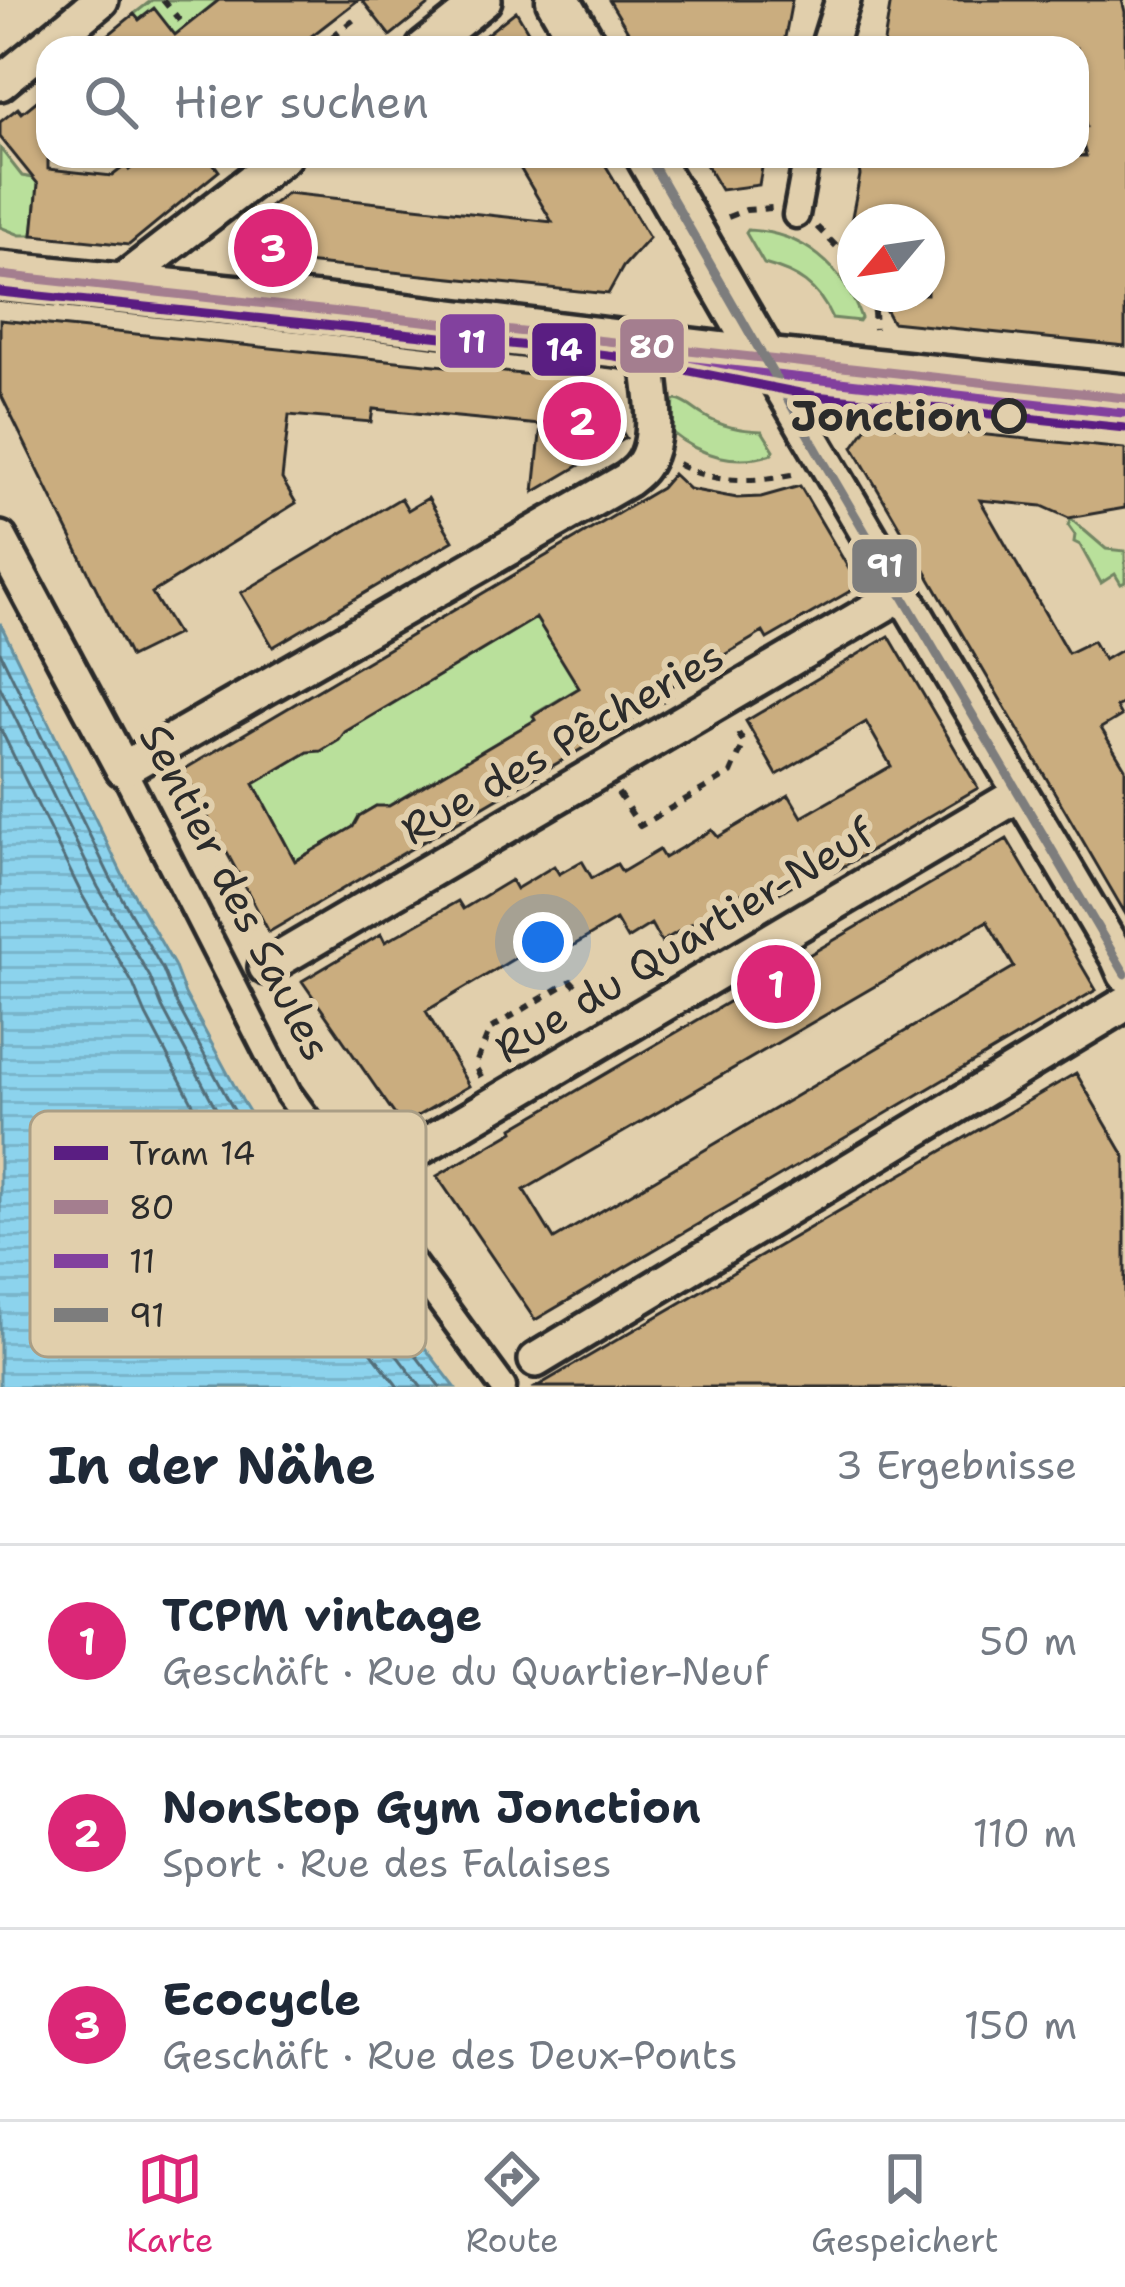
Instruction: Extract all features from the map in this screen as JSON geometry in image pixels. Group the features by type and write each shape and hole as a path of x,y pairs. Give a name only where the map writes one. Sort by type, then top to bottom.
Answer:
{"main road":[{"path":"0,275 1125,398"}],"street":[{"path":"57,36 101,0"},
{"path":"439,36 484,0"},
{"path":"558,0 579,36"},
{"path":"831,36 842,0"},
{"path":"0,83 36,53"},
{"path":"116,286 268,168"},
{"path":"655,168 1125,974"},
{"path":"796,215 805,168"},
{"path":"123,769 627,480 644,465 651,446 652,389 646,345"},
{"name":"Sentier des Saules","path":"0,539 301,1111"},
{"name":"Rue des Pêcheries","path":"266,967 903,593"},
{"name":"Rue du Quartier-Neuf","path":"426,1145 1021,793"},
{"path":"536,1360 1125,1004"},
{"name":"Sentier des Saules","path":"426,1283 502,1387"}],"path":[{"path":"163,0 184,27"},
{"path":"333,36 358,16"},
{"path":"874,312 875,329"},
{"path":"669,459 686,469 741,482 797,474"},
{"path":"616,790 640,826 731,772 744,743 731,720"},
{"path":"485,1085 475,1066 490,1029 571,981 603,1016"}],"green space":[{"path":"152,0 219,0 174,36 151,36 134,14"},
{"path":"0,148 22,176 39,179 33,235 0,227"},
{"path":"746,233 787,238 819,256 837,274 837,312 858,312 859,321 832,318 805,282 764,264"},
{"path":"677,400 724,425 762,431 772,454 732,459 694,447 671,432"},
{"path":"1071,519 1106,549 1125,551 1125,582 1121,584 1115,574 1101,583 1074,542 1068,525"},
{"path":"536,618 558,653 628,659 383,809 376,806 359,816 358,824 295,861 254,784 314,748 321,751 339,740 339,735"}],"water":[{"path":"0,623 122,874 249,1111 30,1111 30,1357 426,1357 426,1349 455,1387 0,1387"}],"building":[{"path":"219,0 358,0 312,36 107,36 134,14 139,20 154,8 175,35"},
{"path":"362,0 435,0 390,36"},
{"path":"609,0 792,0 785,36 631,36"},
{"path":"891,0 1122,0 1125,346 892,322 887,312 945,312 945,204 854,204 859,168 1089,168 1089,36 885,36"},
{"path":"516,11 531,36 484,36"},
{"path":"36,102 36,168 112,176 122,168 219,171 129,245 33,235 38,184 0,137 0,122 18,108 22,113"},
{"path":"520,168 607,168 649,238 623,267 608,294 237,256 232,237 287,193 552,222"},
{"path":"708,168 762,168 759,185 721,190"},
{"path":"0,320 600,382 626,438 534,492 541,425 373,409 371,422 289,415 282,479 296,503 152,593 177,634 130,657 0,393"},
{"path":"870,423 1125,449 1125,508 1069,518 1042,506 980,500 1068,653 1093,641 1104,660 1125,648 1125,702 1116,707 1121,716 1101,728 1125,768 1125,913 853,447"},
{"path":"673,474 689,489 737,498 800,486 859,586 767,639 763,632 667,689 672,696 269,932 183,770 661,488","holes":["536,618 579,688 533,716 535,720 389,806 376,806 359,816 353,827 295,861 254,784 308,752 321,751"]},
{"path":"401,498 408,510 428,498 453,541 273,647 241,593"},
{"path":"889,636 978,788 834,872 829,863 756,907 746,891 661,942 651,924 627,939 616,920 554,957 544,941 426,1011 469,1086 426,1111 392,1111 302,981 381,934 385,942 458,901 463,909 511,880 516,889 554,866 559,874 582,861 592,878 617,864 622,872 659,850 664,858 712,830 718,837 789,795 802,817 891,766 866,722 777,775 746,721"},
{"path":"1007,839 1096,990 535,1320 437,1176","holes":["987,921 1014,967 554,1239 524,1190"]},
{"path":"1076,1073 1125,1157 1125,1387 536,1387"}],"tram line":[{"name":"14","path":"0,292 559,349 815,396 1125,428"}],"transit line":[{"name":"91","path":"655,168 1125,974"},
{"name":"80","path":"0,275 1125,398"},
{"name":"11","path":"0,290 1123,413"}],"place":[{"name":"Ecocycle","path":"273,248"},
{"name":"Jonction","path":"1009,416"},
{"name":"NonStop Gym Jonction","path":"582,421"},
{"name":"TCPM vintage","path":"776,984"}]}
